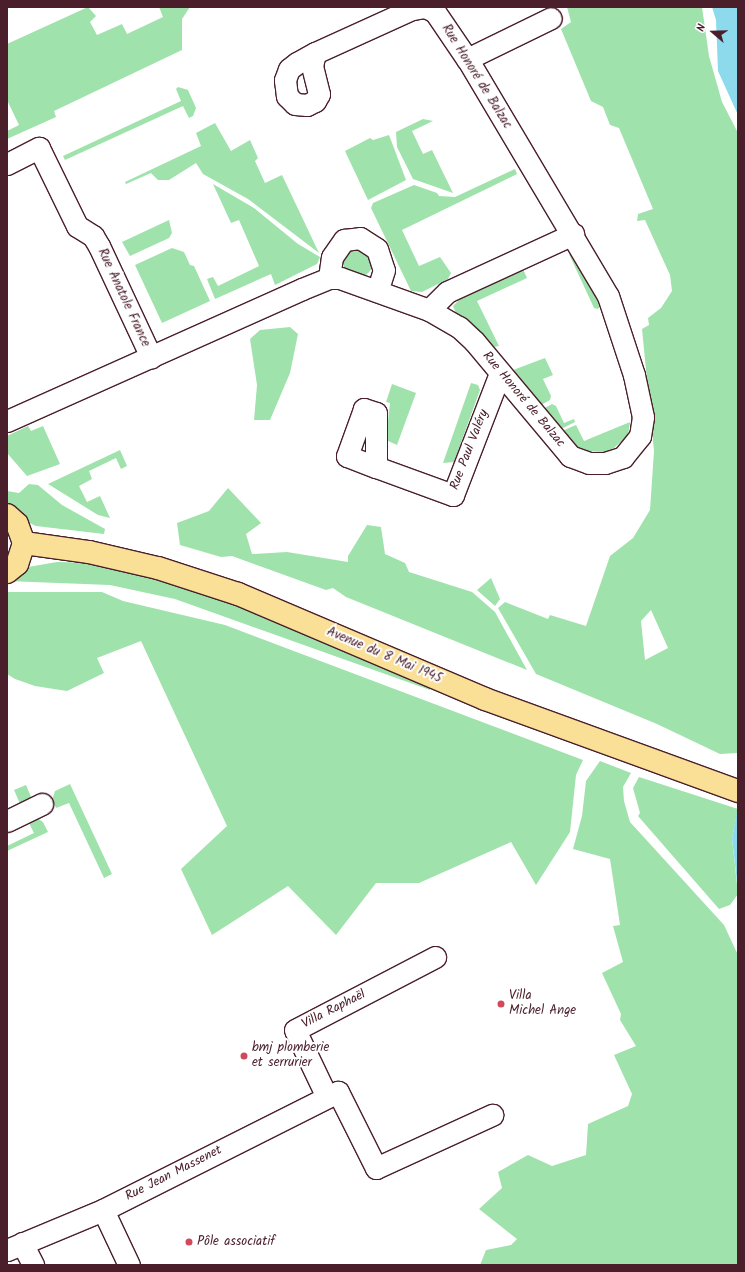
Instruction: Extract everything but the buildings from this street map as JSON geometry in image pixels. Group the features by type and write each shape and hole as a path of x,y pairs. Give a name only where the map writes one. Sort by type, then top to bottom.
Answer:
{"main road":[{"path":"7,515 18,524 24,543 17,564 7,572"},
{"name":"Avenue du 8 Mai 1945","path":"24,543 89,552 158,568 238,594 485,699 738,791"}],"street":[{"name":"Rue Honoré de Balzac","path":"315,53 412,9 425,7 435,12 467,59 573,234 608,296 637,389 643,417 640,436 623,457 605,463 589,463 570,456 459,327 429,310 340,278 329,278"},
{"path":"467,59 551,18"},
{"name":"Rue Anatole France","path":"7,164 39,148 77,226 93,236 99,246 151,357 329,278"},
{"path":"429,310 447,292 573,234"},
{"path":"329,278 332,257 344,240 360,238 377,249 384,270 377,291"},
{"path":"7,421 151,357"},
{"name":"Rue Paul Valéry","path":"376,467 453,495 500,373"},
{"path":"7,821 42,804"},
{"name":"Villa Raphaël","path":"332,1094 295,1030 435,957"},
{"path":"332,1094 376,1168 492,1115"},
{"name":"Rue Jean Massenet","path":"14,1247 103,1210 332,1094"},
{"path":"103,1210 128,1265"},
{"path":"14,1247 33,1265"}],"green space":[{"path":"88,7 96,16 90,22 97,35 122,24 127,34 163,17 159,7 190,7 182,19 182,50 54,111 56,117 7,139 7,131 19,125 7,100 7,44"},
{"path":"567,7 702,7 709,56 722,102 738,133 738,753 720,754 657,724 536,674 498,608 505,602 548,619 550,615 586,626 610,556 633,538 650,510 654,451 642,329 649,325 648,318 661,308 672,291 670,275 645,220 637,221 638,214 653,209 619,128 610,125 603,107 591,101 561,29 571,22","holes":["651,610 668,648 645,660 641,621"]},
{"path":"178,87 188,90 196,108 193,116 189,118 183,106 65,160 63,156 181,101 176,89"},
{"path":"423,119 433,121 412,131 423,154 432,150 453,193 413,179 397,147 396,132"},
{"path":"215,123 231,151 250,140 258,158 255,161 265,183 282,175 319,253 248,199 203,174 196,163 169,180 158,180 151,173 126,184 125,182 201,146 196,133"},
{"path":"389,135 406,180 368,200 345,151 370,138 373,140"},
{"path":"515,169 517,174 402,230 419,266 440,257 451,273 448,279 422,292 411,291 371,208 373,203 414,185 437,193 439,196 455,197"},
{"path":"213,184 254,208 298,244 320,257 317,264 275,285 271,274 215,299 207,279 213,277 218,286 259,266 239,220 231,223"},
{"path":"169,220 172,233 169,238 130,256 122,242"},
{"path":"358,247 364,248 372,256 372,268 364,276 358,277 352,276 344,268 343,262 344,256 352,248"},
{"path":"172,248 184,252 190,265 194,266 210,301 162,323 135,265"},
{"path":"569,254 573,256 601,305 598,309 594,308"},
{"path":"523,269 527,278 477,301 499,346 494,347 478,329 456,313 453,306 460,299"},
{"path":"290,327 298,334 290,373 270,420 254,420 257,385 250,339 260,330"},
{"path":"545,358 553,375 543,379 551,396 550,400 541,405 513,370"},
{"path":"471,383 478,385 480,390 454,462 443,463"},
{"path":"392,384 416,393 397,445 386,440 390,403 386,402"},
{"path":"552,404 556,406 564,423 574,419 575,422 561,429 543,409"},
{"path":"630,422 628,435 614,448 605,452 584,451 571,443 562,431 576,425 584,441"},
{"path":"28,426 31,431 43,426 60,464 27,476 7,453 7,436"},
{"path":"120,450 127,466 121,469 116,458 89,471 92,479 79,486 87,502 100,496 110,518 98,515 48,484"},
{"path":"29,484 38,485 62,505 105,529 104,534 36,526 23,520 7,507 7,491 19,493"},
{"path":"228,488 261,523 246,534 252,554 287,552 348,562 348,556 367,525 381,527 385,554 405,563 409,572 472,592 495,612 527,670 346,597 333,588 326,590 232,556 221,557 180,545 177,523 209,511"},
{"path":"57,562 98,563 192,588 266,616 430,688 430,690 175,599 110,585 7,581 7,578 28,567"},
{"path":"491,578 500,599 495,606 477,590"},
{"path":"7,592 102,592 123,601 225,625 583,760 576,775 570,832 536,885 511,842 419,883 376,883 336,935 288,886 212,935 181,869 227,826 141,641 97,658 104,673 67,691 35,686 15,679 7,674"},
{"path":"600,761 631,773 623,787 624,801 630,822 724,925 738,955 738,1265 480,1265 486,1250 511,1245 517,1239 479,1209 502,1188 498,1172 528,1155 552,1166 586,1155 588,1124 628,1106 632,1094 614,1055 636,1046 620,1020 621,1014 602,973 623,962 613,926 620,925 610,859 573,849 582,816 586,781"},
{"path":"639,777 738,809 732,838 738,894 730,905 719,909 638,816 640,813 633,788"},
{"path":"70,784 112,874 104,878 69,803 56,808 52,800 55,791"},
{"path":"26,785 31,797 30,801 21,806 14,790"},
{"path":"37,818 43,822 48,832 7,851 7,846 34,833 28,821"}],"water":[{"path":"712,7 738,7 738,115 718,71 716,20"},
{"path":"738,807 738,891 732,838"}],"place":[{"name":"Villa Michel Ange","path":"501,1004"},
{"name":"bmj plomberie et serrurier","path":"244,1056"},
{"name":"Pôle associatif","path":"189,1242"}]}
